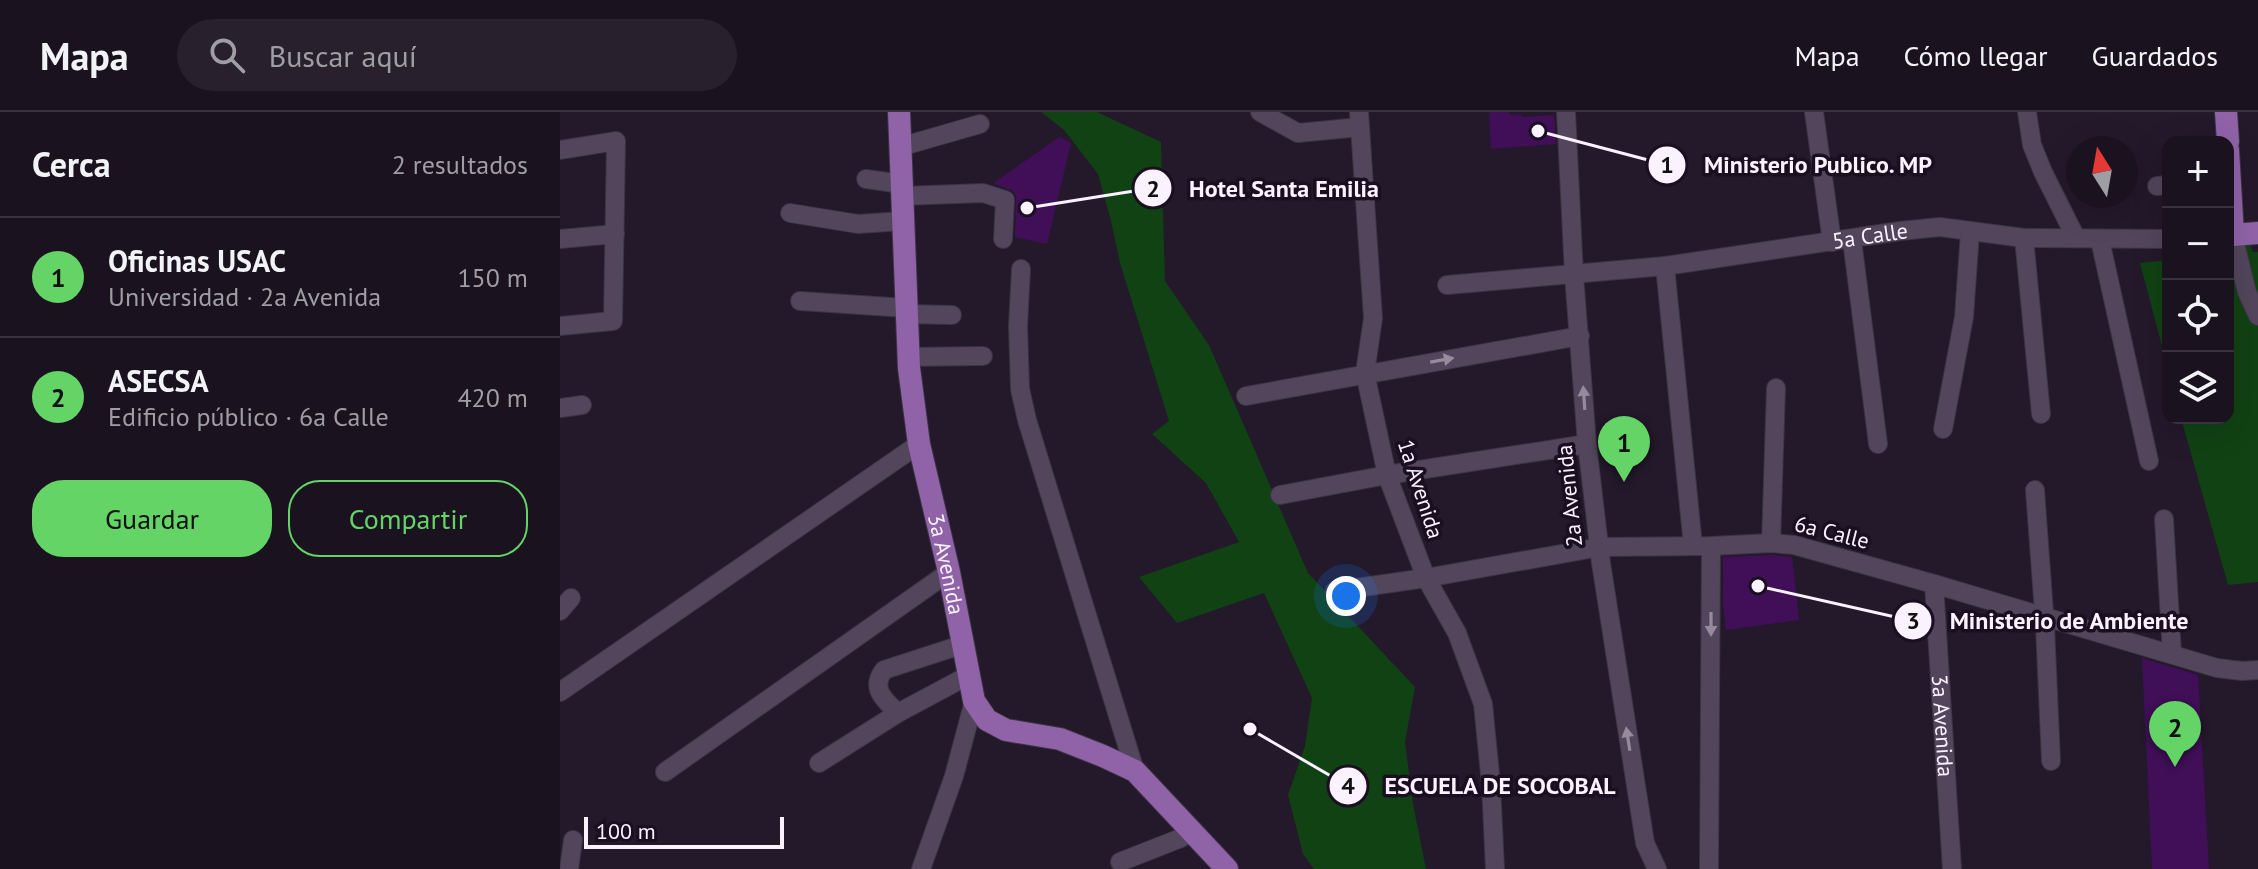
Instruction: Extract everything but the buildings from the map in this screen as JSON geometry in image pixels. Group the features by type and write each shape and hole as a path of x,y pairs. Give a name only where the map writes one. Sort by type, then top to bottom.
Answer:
{"main road":[{"name":"3a Avenida","path":"899,112 908,357 919,444 949,572 974,701"},
{"path":"2226,112 2228,136"},
{"path":"2234,235 2258,233"},
{"path":"974,701 987,720 1006,730 1060,739 1135,771 1227,869"}],"street":[{"path":"1260,112 1298,133 1360,119"},
{"name":"2a Avenida","path":"1566,112 1587,444 1645,843 1657,869"},
{"path":"1814,112 1832,242"},
{"path":"2027,112 2032,145 2076,238"},
{"name":"1a Avenida","path":"1360,119 1373,318 1365,373 1387,475 1426,578 1457,633 1483,704 1495,869"},
{"path":"900,147 980,124"},
{"path":"560,150 616,141 613,321 560,326"},
{"path":"866,179 902,190 983,193 1005,200 1003,239"},
{"path":"790,213 858,224 903,221"},
{"name":"5a Calle","path":"1447,285 1665,266 1940,227 2024,238 2162,239"},
{"path":"1943,429 1964,317 1970,232"},
{"path":"560,239 615,234"},
{"path":"2024,238 2041,414"},
{"path":"1852,240 1878,444"},
{"path":"2100,240 2149,461"},
{"path":"2234,248 2258,316"},
{"path":"1665,266 1702,546 1709,869"},
{"path":"1021,269 1018,326 1020,389 1027,420 1135,771"},
{"path":"800,301 952,315"},
{"path":"1246,396 1580,336"},
{"path":"908,357 983,356"},
{"path":"1771,543 1776,388"},
{"path":"560,408 582,405"},
{"path":"560,692 919,444"},
{"path":"1280,495 1587,444"},
{"path":"2035,490 2051,761"},
{"path":"2164,519 2172,654"},
{"name":"6a Calle","path":"1335,591 1600,547 1771,543 1794,545 1934,584 2217,668 2258,670"},
{"path":"665,772 949,572"},
{"name":"3a Avenida","path":"1934,584 1952,869"},
{"path":"898,713 880,696 877,685 884,670 964,644"},
{"path":"819,763 898,713 969,675"},
{"path":"921,869 954,776 974,701"},
{"path":"1120,862 1181,838 1192,830"},
{"path":"569,869 573,840"}],"green space":[{"path":"1041,112 1097,112 1161,142 1165,281 1209,345 1308,573 1415,687 1405,742 1426,869 1314,869 1303,854 1288,795 1305,746 1312,698 1264,593 1177,623 1139,577 1239,542 1206,483 1152,434 1169,421 1120,263 1098,174 1064,130"},
{"path":"2249,241 2253,252 2258,252 2258,582 2228,585 2183,424 2234,424 2234,242"},
{"path":"2162,261 2162,346 2140,263"}],"place":[{"name":"Ministerio Publico. MP","path":"1538,131"},
{"name":"Hotel Santa Emilia","path":"1027,208"},
{"name":"Oficinas USAC","path":"1624,482"},
{"name":"Ministerio de Ambiente","path":"1758,586"},
{"name":"ESCUELA DE SOCOBAL","path":"1250,729"},
{"name":"ASECSA","path":"2175,767"}]}
